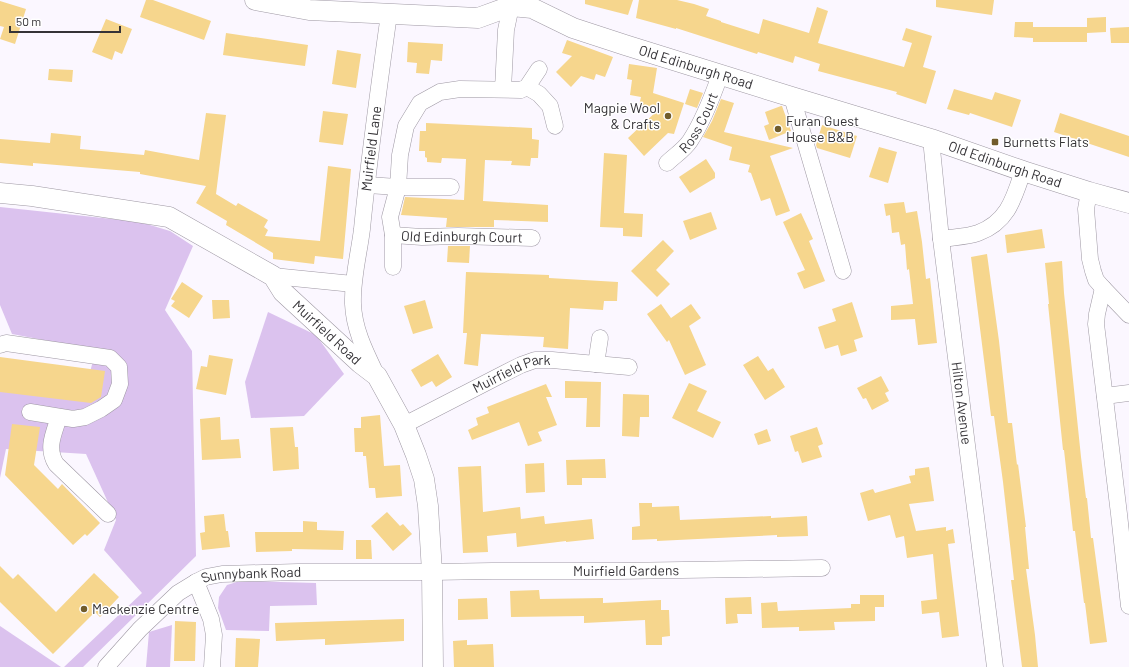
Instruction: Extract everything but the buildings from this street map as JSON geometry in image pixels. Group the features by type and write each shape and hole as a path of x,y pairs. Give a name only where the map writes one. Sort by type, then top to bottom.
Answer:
{"street":[{"name":"Old Edinburgh Road","path":"255,0 309,10 478,18 511,3 532,8 573,28 720,75 931,139 1023,171 1129,203"},
{"path":"503,89 506,30 511,3"},
{"name":"Muirfield Lane","path":"377,376 363,347 356,326 353,305 354,284 388,14"},
{"path":"539,69 528,86 539,94 550,106 555,126"},
{"name":"Ross Court","path":"667,163 690,142 706,111 720,75"},
{"name":"Old Edinburgh Court","path":"393,267 393,235 390,217 398,187 400,155 406,126 420,103 440,92 460,89 521,90 528,86"},
{"path":"792,97 843,271"},
{"name":"Hilton Avenue","path":"931,139 941,239 995,667"},
{"path":"941,239 977,233 989,228 1000,219 1008,210 1013,200 1023,171"},
{"path":"366,185 398,187 451,187"},
{"path":"1089,192 1086,209 1090,259 1093,271 1096,280 1129,314"},
{"name":"Muirfield Road","path":"0,193 32,196 169,218 273,276 283,292 360,363 377,376 404,425 424,480 428,506 432,572 433,667"},
{"name":"Old Edinburgh Court","path":"393,235 422,237 458,236 532,238"},
{"path":"273,276 354,284"},
{"path":"1103,288 1096,324 1105,396 1124,519 1129,606"},
{"path":"596,364 600,338"},
{"path":"0,345 6,343 110,358 119,367 120,384 114,400 101,409 85,417 73,419 30,412"},
{"name":"Muirfield Park","path":"404,425 502,374 535,360 552,360 629,367"},
{"path":"1105,396 1129,393"},
{"path":"59,417 50,444 52,458 56,464 108,514"},
{"name":"Muirfield Gardens","path":"432,572 822,568"},
{"name":"Sunnybank Road","path":"106,667 140,629 178,593 206,577 222,574 298,572 432,572"},
{"path":"196,582 211,619 214,635 212,667"}],"shaded area":[{"path":"0,207 140,222 170,231 193,246 165,310 192,351 196,556 83,667 64,667 142,593 104,550 116,520 86,454 6,449 0,478 0,386 82,401 96,350 12,334 0,305"},
{"path":"268,312 316,335 344,374 304,416 251,418 245,382"},
{"path":"240,581 316,583 317,605 270,606 269,631 226,630 218,608 219,597 227,585"},
{"path":"172,625 170,667 146,667 149,632"},
{"path":"0,626 61,667 0,667"}],"place":[{"name":"Magpie Wool & Crafts","path":"668,116"},
{"name":"Furan Guest House B&B","path":"778,129"},
{"name":"Burnetts Flats","path":"995,142"},
{"name":"Mackenzie Centre","path":"84,609"}]}
